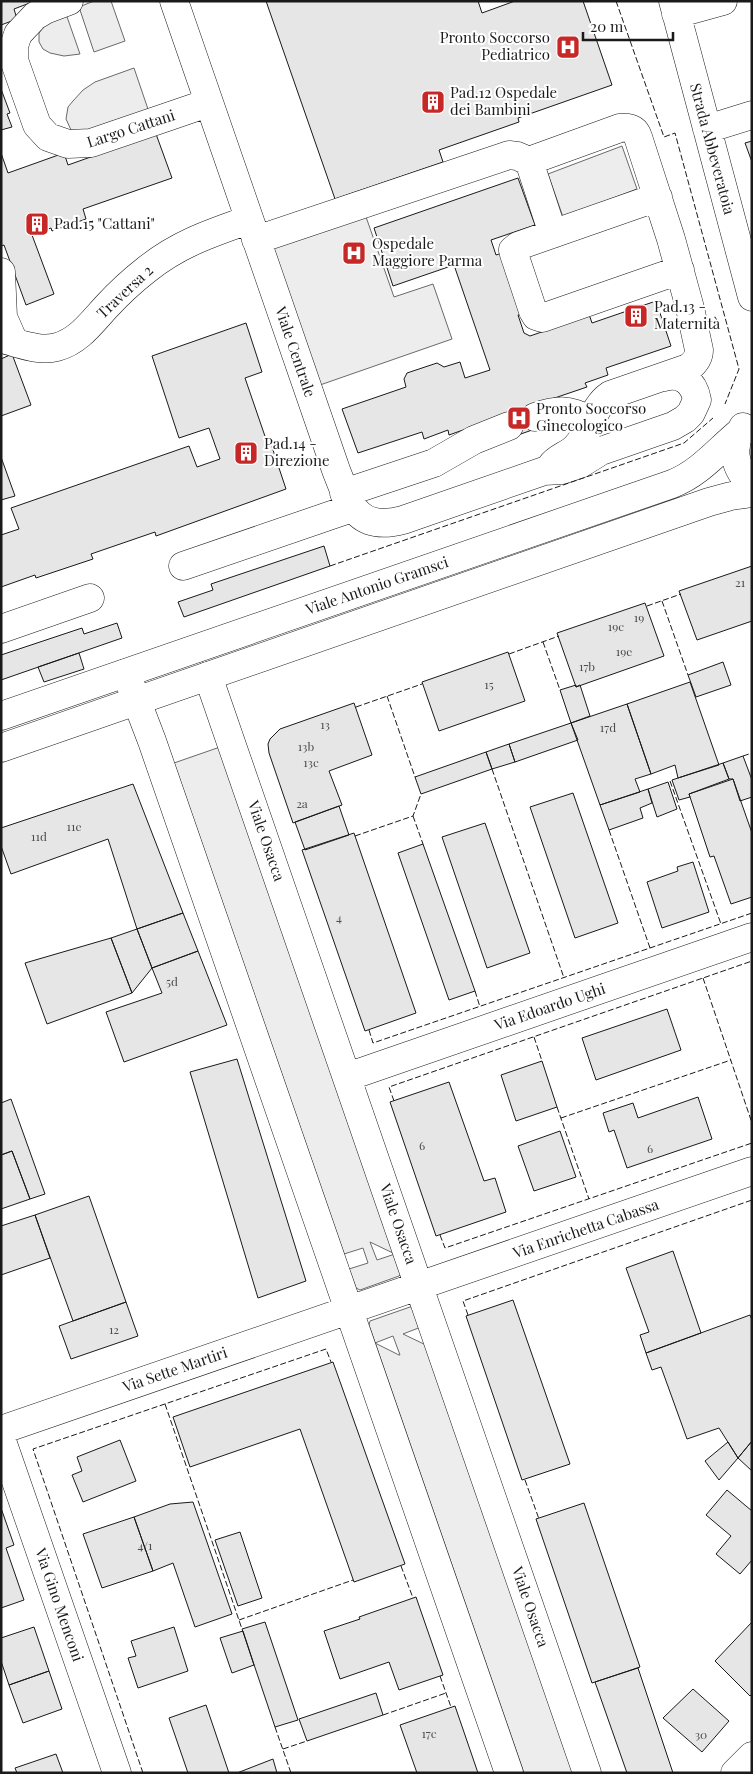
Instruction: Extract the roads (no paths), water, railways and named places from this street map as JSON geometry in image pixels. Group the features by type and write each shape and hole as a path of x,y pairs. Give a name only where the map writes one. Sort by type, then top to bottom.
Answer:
{"street":[{"name":"Largo Cattani","path":"69,1 35,16 18,34 14,46 14,60 37,126 48,137 68,144 91,144 208,103"},
{"name":"Viale Centrale","path":"174,1 252,230 348,500"},
{"path":"674,8 723,1"},
{"name":"Strada Abbeveratoia","path":"674,8 752,297"},
{"path":"707,129 752,115"},
{"path":"544,471 576,448 601,402 610,395 688,368 695,362 699,354 698,338 680,270 658,197 634,130 620,128 529,161 553,234"},
{"name":"Traversa 2","path":"8,341 33,348 48,349 70,342 83,333 127,286 162,258 192,241 252,230 509,155 529,161"},
{"path":"658,197 518,246 514,250 532,311 538,317 544,318 680,270"},
{"path":"1,272 3,317 8,341"},
{"path":"348,500 366,520 378,523 391,523 544,471 562,470 580,464 601,451 669,428 685,419 691,413 697,400 694,388 680,376 664,377"},
{"path":"535,417 556,410 562,410 591,420"},
{"name":"Viale Antonio Gramsci","path":"747,422 736,442 735,458 742,474 752,484"},
{"name":"Viale Antonio Gramsci","path":"1,716 672,484 697,471 712,459 747,422"},
{"path":"183,566 434,464 474,440 509,426"},
{"name":"Viale Antonio Gramsci","path":"1,748 709,502 752,493"},
{"path":"1,629 90,598"},
{"path":"126,673 152,741 509,1773"},
{"name":"Viale Osacca","path":"208,676 587,1773"},
{"name":"Via Edoardo Ughi","path":"348,1077 752,937"},
{"name":"Via Enrichetta Cabassa","path":"349,1311 752,1171"},
{"name":"Via Sette Martiri","path":"1,1430 349,1311"},
{"name":"Via Gino Menconi","path":"1,1438 117,1773"},
{"path":"735,1773 752,1756"}],"place":[{"name":"Pronto Soccorso Pediatrico","path":"568,47"},
{"name":"Pad.12 Ospedale dei Bambini","path":"433,102"},
{"name":"Pad.15 \"Cattani\"","path":"37,224"},
{"name":"Ospedale Maggiore Parma","path":"354,253"},
{"name":"Pad.13 - Maternità","path":"636,316"},
{"name":"Pronto Soccorso Ginecologico","path":"519,418"},
{"name":"Pad.14 - Direzione","path":"246,453"}]}
